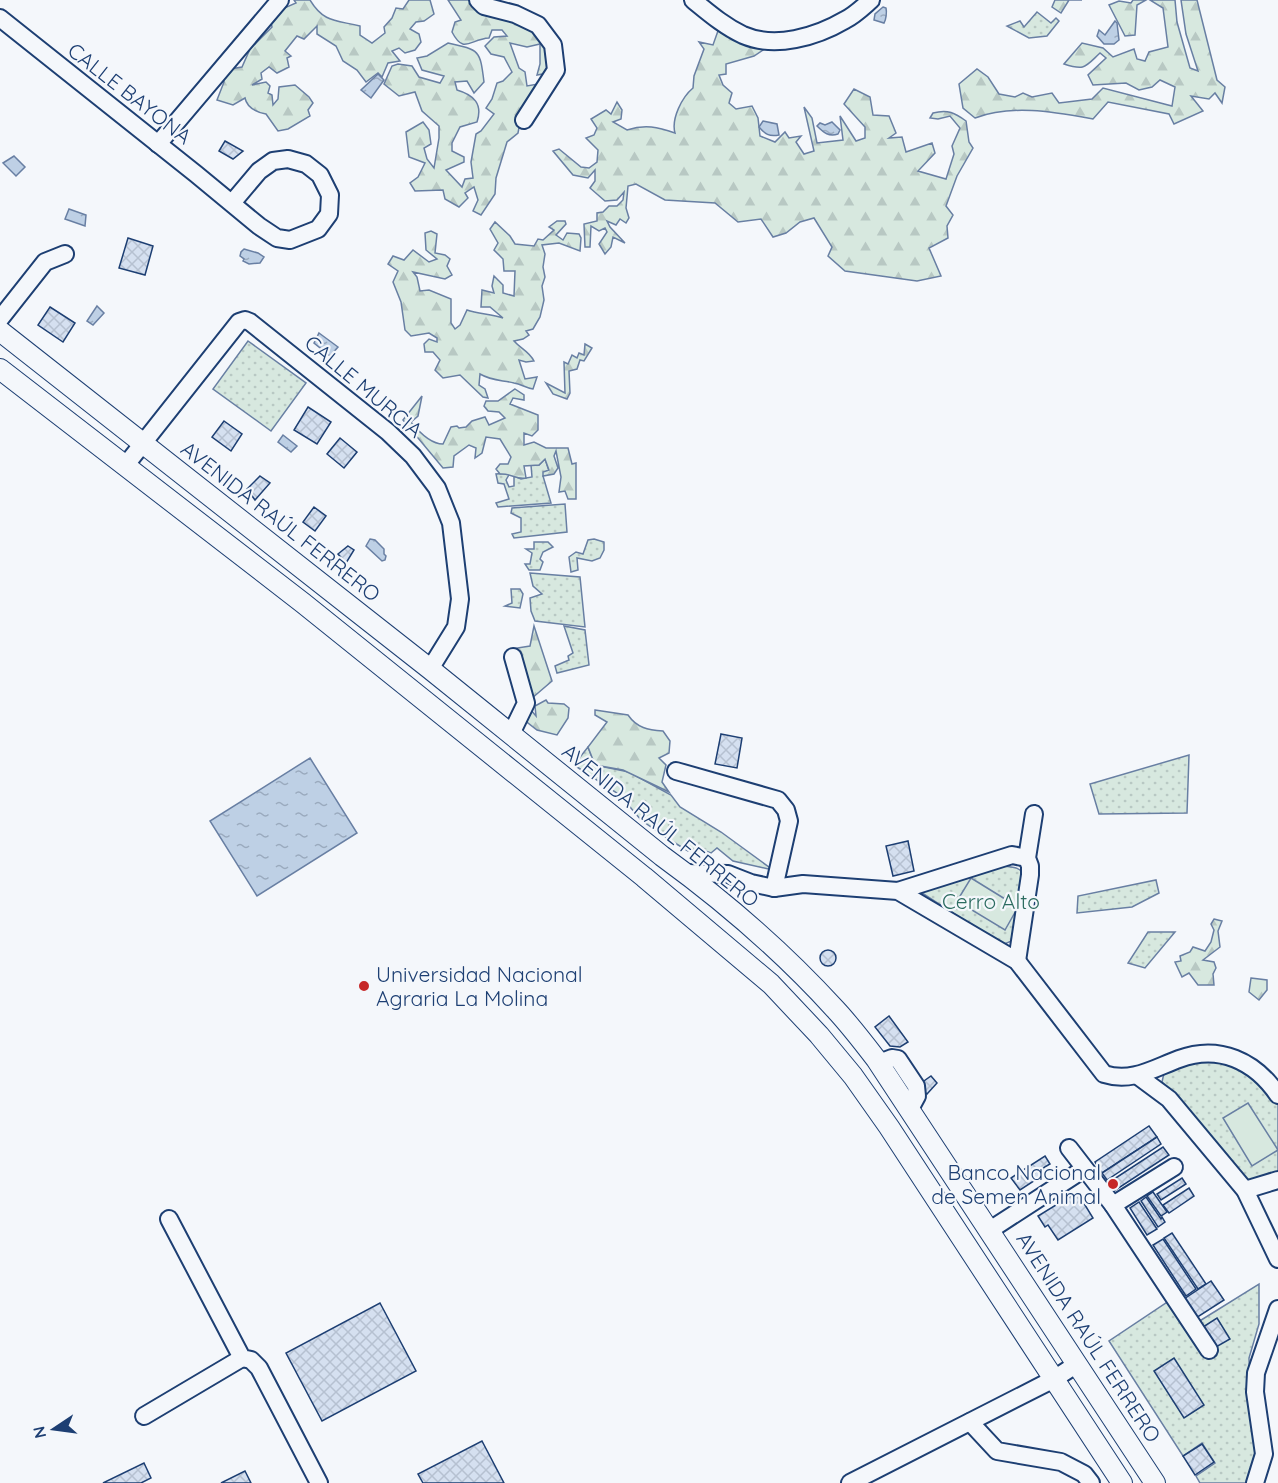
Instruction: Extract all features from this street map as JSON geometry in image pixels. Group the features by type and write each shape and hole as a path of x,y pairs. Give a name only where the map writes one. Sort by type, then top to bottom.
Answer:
{"main road":[{"name":"AVENIDA RAÚL FERRERO","path":"0,331 685,873 797,970 836,1010 879,1063 1155,1483"},
{"path":"0,369 303,603 644,877 771,984 819,1035 853,1077 896,1137 1122,1483"}],"street":[{"path":"158,144 280,0"},
{"path":"478,0 484,6 515,14 538,25 553,45 556,70 524,120"},
{"path":"693,0 717,20 744,35 775,42 809,36 846,20 871,0"},
{"name":"CALLE BAYONA","path":"0,18 259,226 277,238 290,240 318,229 329,214 330,195 320,176 306,164 288,159 273,161 259,171 232,203"},
{"path":"0,319 45,262 65,254"},
{"name":"CALLE MURCIA","path":"144,443 239,321 245,320 388,432 413,456 437,488 450,523 460,599 456,627 430,669"},
{"path":"125,466 144,443"},
{"path":"511,734 526,703 513,657"},
{"path":"676,771 778,800 786,810 789,821 774,888"},
{"path":"1017,961 1030,875 1027,858 1034,814"},
{"path":"685,873 728,874 751,883 774,888 803,884 898,891 1012,855 1027,858"},
{"path":"898,891 1017,961 1104,1074 1113,1077 1138,1076 1181,1058 1210,1053 1243,1060 1272,1085 1278,1095"},
{"path":"1138,1076 1169,1099 1245,1190 1278,1259"},
{"path":"1069,1148 1113,1205 1209,1350"},
{"path":"1113,1205 1174,1167"},
{"path":"990,1230 1084,1169"},
{"path":"1245,1190 1278,1180"},
{"path":"169,1220 242,1358"},
{"path":"1255,1483 1264,1454 1256,1392 1256,1373 1278,1310"},
{"path":"144,1416 242,1358 251,1360 259,1368 319,1483"},
{"path":"850,1483 1054,1379 1077,1364"},
{"path":"970,1422 997,1451 1061,1462 1084,1474 1091,1483"}],"green space":[{"path":"294,0 310,0 326,17 360,26 360,35 372,43 385,33 384,27 392,18 396,8 403,9 409,0 430,0 434,14 424,21 416,22 410,29 419,34 421,42 415,50 405,53 399,48 392,51 400,61 388,63 382,77 378,73 366,82 357,70 343,61 336,46 317,34 317,26 304,39 297,36 285,51 291,56 287,58 289,67 277,73 269,67 261,73 262,79 252,85 266,82 270,86 268,93 272,95 273,105 278,99 279,87 295,85 313,103 308,110 310,116 288,129 278,131 266,114 252,109 245,98 233,105 217,100 224,82 223,77 230,69 242,67 250,49 272,27 271,22 282,9 296,3"},
{"path":"448,0 473,0 536,29 547,45 551,65 548,73 537,75 540,64 540,44 527,47 510,43 519,68 525,72 527,86 544,83 521,117 518,133 507,142 496,178 495,194 481,215 473,211 478,200 474,187 465,193 468,198 459,207 445,199 443,190 415,191 410,183 418,177 425,163 409,157 406,132 423,122 429,130 431,144 424,148 427,159 434,168 439,126 422,111 415,92 399,96 384,84 392,66 398,64 412,66 419,77 440,83 444,76 422,70 417,58 427,56 448,43 476,53 481,63 484,82 474,93 467,81 455,82 457,90 476,101 479,116 477,122 460,127 452,143 452,151 464,157 464,162 446,170 462,187 465,179 473,178 471,162 476,134 494,114 486,108 492,99 497,83 503,81 512,72 504,57 491,54 485,46 494,37 507,36 502,30 492,30 489,38 468,44 460,43 452,32 455,22 461,20"},
{"path":"1055,0 1069,0 1061,13 1052,7"},
{"path":"1133,0 1146,0 1137,5 1135,35 1125,36 1109,5 1119,1 1131,3"},
{"path":"1150,0 1175,0 1177,22 1190,68 1198,71 1186,34 1181,0 1197,0 1217,80 1225,87 1222,103 1215,93 1209,99 1191,96 1203,111 1174,124 1169,114 1108,102 1093,119 1018,110 975,118 963,108 959,84 977,69 988,77 999,94 1015,97 1023,93 1032,97 1052,93 1059,103 1092,99 1103,88 1172,106 1175,87 1160,80 1152,87 1139,90 1126,83 1093,85 1088,75 1106,58 1100,53 1091,62 1081,67 1064,64 1082,43 1103,48 1113,57 1134,49 1137,59 1145,61 1149,52 1168,47 1163,8"},
{"path":"1037,12 1051,23 1056,18 1059,21 1047,36 1029,38 1007,26 1020,21 1024,27"},
{"path":"719,28 763,50 754,56 726,64 726,74 719,75 723,85 732,93 729,103 736,109 752,106 758,118 760,136 775,142 785,132 789,138 801,136 796,142 804,154 814,151 804,107 812,118 817,143 843,140 840,116 856,141 865,138 865,127 844,104 854,89 870,97 873,115 889,116 896,133 889,138 902,137 906,152 932,143 935,153 918,171 946,179 954,154 952,146 960,128 950,116 930,118 933,113 947,112 966,121 969,142 973,148 957,176 946,206 953,215 947,226 948,238 929,248 941,276 917,281 845,271 828,256 832,247 814,218 800,222 786,233 773,237 761,219 738,222 715,203 665,200 636,184 628,186 626,208 629,218 626,223 620,219 616,225 607,221 625,243 613,237 611,247 605,254 599,244 607,232 605,228 599,231 591,226 590,247 585,247 584,224 597,221 597,213 603,212 609,206 617,206 623,200 624,192 617,200 605,201 590,188 595,181 595,170 588,178 573,175 553,151 559,149 581,167 589,168 597,162 598,150 586,138 594,135 597,128 591,119 606,110 611,114 617,102 622,110 621,119 613,122 627,130 651,127 675,133 676,115 681,103 693,88 694,76 704,49 699,42 713,45"},
{"path":"557,221 565,221 566,224 556,235 563,240 567,233 579,234 580,251 559,243 542,245 545,254 543,267 545,277 542,286 544,300 540,317 533,329 526,331 529,335 514,341 534,361 519,360 525,379 537,377 533,389 480,374 479,385 485,389 488,398 483,397 460,375 443,378 435,370 440,360 433,352 425,352 424,344 429,339 437,342 437,338 429,333 411,336 405,330 401,302 393,282 398,271 388,264 393,256 404,260 413,250 429,262 437,259 426,250 425,233 431,231 437,234 435,253 445,255 450,259 447,266 452,275 445,279 413,272 417,277 420,291 429,290 451,299 451,323 455,329 460,325 467,310 503,318 490,307 481,307 482,290 494,293 492,286 494,276 503,285 503,293 514,296 515,271 504,271 503,259 494,250 498,243 490,229 495,222 515,244 534,246 538,239 543,240 554,230 549,227"},
{"path":"248,341 306,383 271,431 213,389"},
{"path":"585,344 592,348 584,361 580,360 577,369 569,371 570,393 567,399 553,394 546,383 565,393 564,362 568,364 572,355 577,358 579,353 584,355"},
{"path":"515,389 524,395 524,400 513,398 510,404 538,415 538,430 532,436 524,433 524,445 534,442 546,448 568,448 572,464 576,463 576,499 568,499 565,491 559,492 561,477 556,451 554,456 558,468 554,474 543,476 543,472 549,470 545,459 539,465 524,466 526,478 519,478 500,474 496,469 500,464 508,464 511,457 500,439 486,437 482,453 475,458 476,448 469,445 454,456 453,467 443,468 403,420 422,396 418,416 411,422 429,440 443,444 451,427 466,427 472,421 485,417 489,425 505,418 499,412 488,411 484,406 486,401 498,401"},
{"path":"545,459 549,471 543,476 551,503 498,507 496,503 509,499 504,484 498,483 496,474 510,473 506,480 509,487 514,486 514,476 521,479 532,477 531,465 539,465"},
{"path":"565,504 567,532 514,538 512,534 521,532 521,518 511,513 512,508"},
{"path":"588,540 604,542 604,550 600,558 592,561 577,558 578,570 571,572 569,557 576,552 583,554"},
{"path":"534,542 548,542 553,547 543,552 540,559 543,562 540,570 529,570 525,564 530,564 532,553 526,549 534,549"},
{"path":"530,573 580,577 585,627 535,621 530,598 542,594 533,586"},
{"path":"511,589 520,589 523,594 520,608 505,606 512,603"},
{"path":"534,626 552,681 531,699 517,648 530,646"},
{"path":"564,626 585,630 589,665 557,673 555,666 569,660 568,656 573,653"},
{"path":"546,700 548,703 564,704 569,708 568,718 557,735 537,730 523,719 530,709 536,716 535,706"},
{"path":"595,710 628,715 643,728 663,731 670,741 669,753 659,758 666,765 662,782 669,792 623,770 595,765 588,747 607,722 595,715"},
{"path":"588,747 595,765 629,772 671,795 680,807 721,832 773,870 733,861 717,848 711,853 703,850 688,851 670,840 641,820 620,795 577,767 577,761"},
{"path":"1189,755 1187,813 1099,814 1090,784"},
{"name":"Cerro Alto","path":"1004,866 1019,869 1026,877 1014,940 1002,945 922,893 922,891"},
{"path":"971,878 1018,907 1005,930 957,901"},
{"path":"1156,880 1159,893 1132,907 1077,913 1078,896"},
{"path":"1214,919 1222,921 1218,931 1220,947 1203,960 1214,962 1216,968 1213,974 1214,985 1198,985 1189,973 1182,977 1175,962 1181,961 1180,956 1190,952 1193,947 1205,951 1211,942 1214,930 1211,924"},
{"path":"1148,932 1175,932 1145,968 1128,963"},
{"path":"1251,978 1267,980 1267,990 1259,1000 1249,992"},
{"path":"1204,1057 1236,1061 1278,1102 1278,1173 1246,1183 1162,1082 1164,1073"},
{"path":"1248,1103 1278,1150 1252,1166 1223,1118"},
{"path":"1259,1284 1259,1324 1249,1358 1250,1391 1259,1457 1249,1483 1200,1483 1196,1476 1215,1463 1202,1443 1183,1456 1109,1341 1169,1301 1198,1322"}],"water":[{"path":"883,7 886,8 884,23 874,20 875,14"},
{"path":"1115,21 1119,40 1114,44 1104,44 1097,36 1099,30 1105,35"},
{"path":"378,74 384,80 371,98 361,90"},
{"path":"763,121 777,124 779,135 770,135 763,131 759,127"},
{"path":"832,122 840,130 838,134 827,134 817,126 820,123 825,125"},
{"path":"14,156 25,167 16,176 3,163"},
{"path":"69,209 86,215 85,226 65,219"},
{"path":"244,249 264,257 260,263 249,264 240,256"},
{"path":"97,306 104,313 93,325 87,321"},
{"path":"319,333 338,347 330,356 314,343"},
{"path":"283,435 297,446 291,452 278,442"},
{"path":"370,539 375,540 384,549 385,560 382,561 366,546"},
{"path":"310,758 357,833 257,896 210,821"}],"building":[{"path":"225,141 243,151 233,159 219,151"},
{"path":"128,238 153,246 145,275 119,268"},
{"path":"50,307 75,323 63,342 38,325"},
{"path":"308,407 331,422 317,444 294,430"},
{"path":"224,421 242,434 231,451 212,437"},
{"path":"340,438 357,452 344,468 327,454"},
{"path":"260,476 270,483 255,500 247,489"},
{"path":"314,507 326,516 315,531 303,522"},
{"path":"348,546 354,550 346,563 338,554"},
{"path":"721,734 742,738 737,768 715,764"},
{"path":"908,841 914,871 893,876 886,846"},
{"path":"828,950 836,958 828,966 820,958"},
{"path":"889,1016 908,1042 900,1047 890,1046 875,1027"},
{"path":"931,1076 937,1083 927,1094 923,1091 925,1087 921,1083"},
{"path":"1149,1126 1157,1137 1102,1173 1095,1162"},
{"path":"1157,1137 1161,1144 1107,1180 1102,1173"},
{"path":"1163,1147 1169,1155 1114,1191 1108,1183"},
{"path":"1045,1156 1050,1164 1043,1168 1046,1173 1020,1190 1011,1178"},
{"path":"1182,1178 1186,1184 1161,1200 1157,1194"},
{"path":"1189,1188 1194,1196 1169,1213 1163,1205"},
{"path":"1077,1192 1093,1218 1058,1240 1048,1225 1045,1227 1038,1216"},
{"path":"1153,1192 1167,1212 1161,1216 1147,1196"},
{"path":"1146,1197 1165,1222 1158,1227 1141,1201"},
{"path":"1139,1202 1157,1229 1147,1235 1130,1208"},
{"path":"1172,1233 1206,1284 1198,1289 1164,1238"},
{"path":"1163,1239 1196,1289 1186,1296 1153,1245"},
{"path":"1211,1281 1224,1300 1196,1318 1184,1299"},
{"path":"380,1303 416,1371 322,1421 286,1353"},
{"path":"1217,1318 1230,1339 1216,1347 1203,1327"},
{"path":"1174,1358 1204,1405 1184,1418 1154,1371"},
{"path":"482,1441 504,1483 423,1483 418,1474"},
{"path":"1202,1444 1214,1462 1195,1475 1183,1456"},
{"path":"144,1463 151,1478 141,1483 103,1483"},
{"path":"245,1471 251,1483 221,1483"}],"place":[{"name":"Universidad Nacional Agraria La Molina","path":"364,986"},
{"name":"Banco Nacional de Semen Animal","path":"1113,1184"}]}
